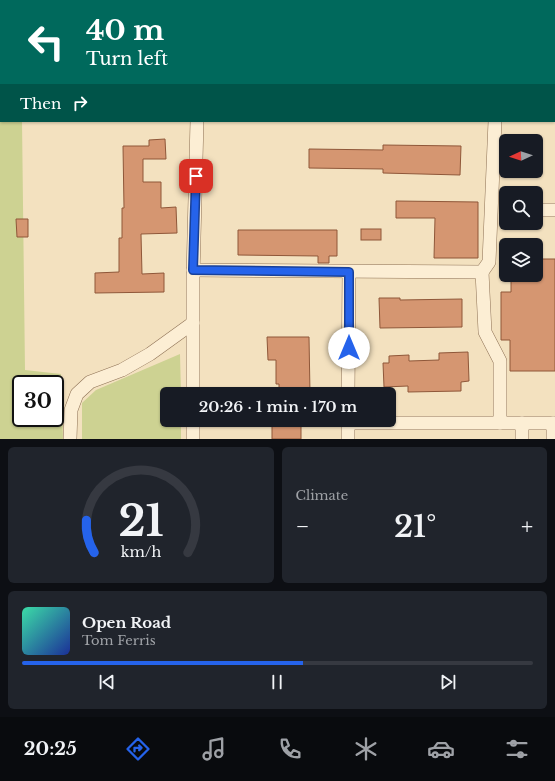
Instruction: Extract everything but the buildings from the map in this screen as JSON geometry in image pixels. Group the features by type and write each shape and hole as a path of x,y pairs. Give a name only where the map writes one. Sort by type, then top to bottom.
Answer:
{"street":[{"path":"193,387 193,270 197,122"},
{"path":"495,122 489,262 482,272 485,332 500,361 500,423"},
{"path":"543,210 555,210"},
{"path":"193,270 482,272"},
{"path":"348,387 349,272"},
{"path":"70,439 71,410 77,394 90,382 122,370 150,354 193,323"},
{"path":"396,422 554,423 553,439"},
{"path":"522,423 522,439"},
{"path":"193,427 193,439"},
{"path":"348,427 348,439"}],"green space":[{"path":"0,122 22,122 25,370 61,374 12,375 12,427 63,427 63,439 0,439"},
{"path":"180,354 181,387 160,387 160,427 181,427 181,439 82,439 82,403 96,390"}],"route":[{"path":"196,176 193,270 349,272 349,348"}]}
